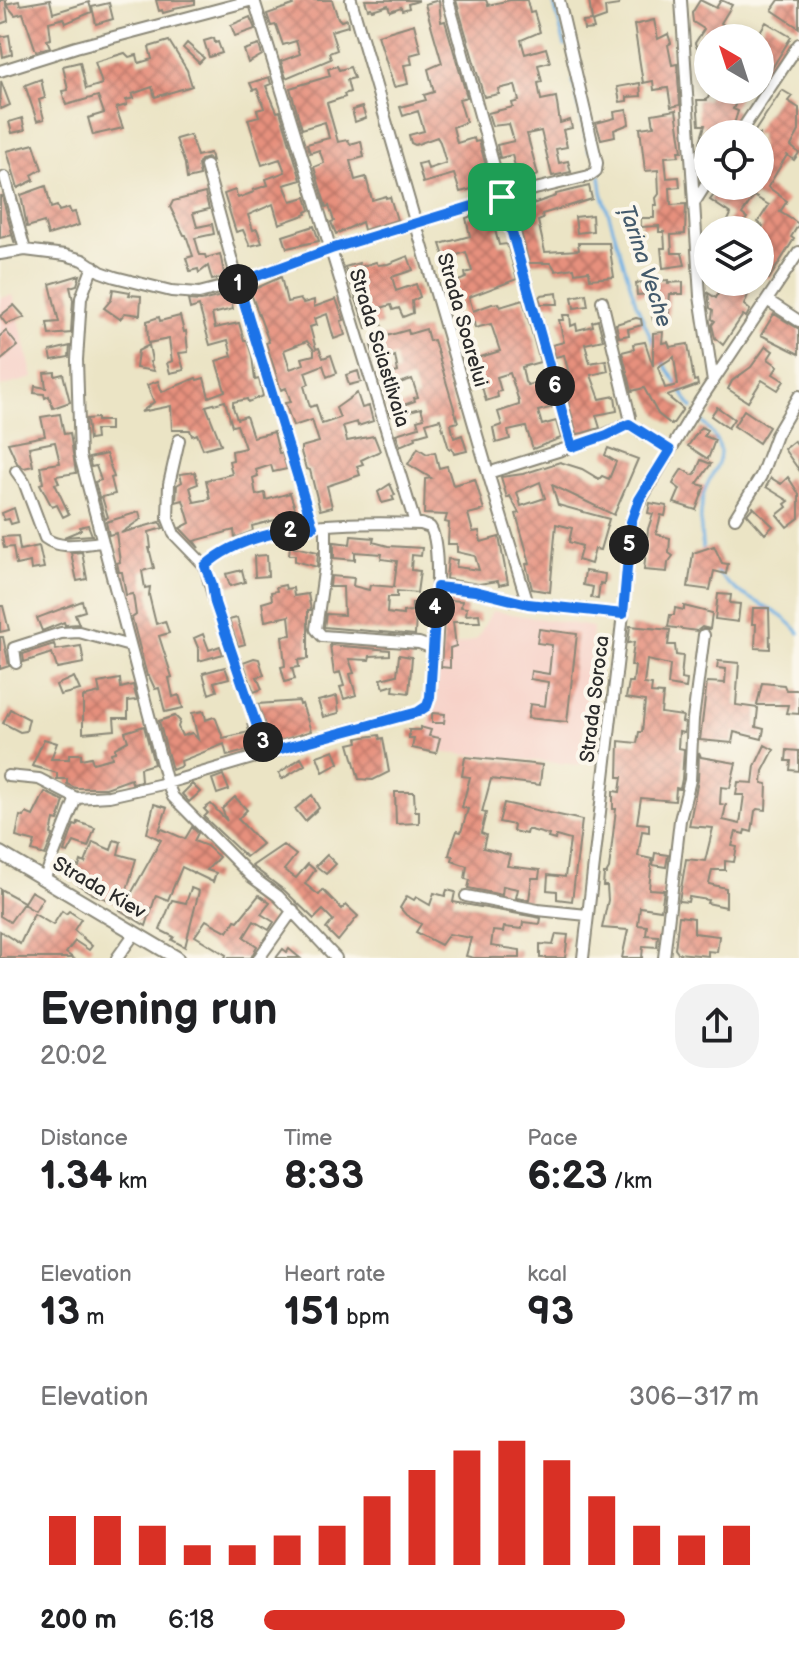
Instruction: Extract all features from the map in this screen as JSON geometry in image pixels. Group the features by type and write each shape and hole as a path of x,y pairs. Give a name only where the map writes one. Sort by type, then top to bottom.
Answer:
{"main road":[{"name":"Strada Kiev","path":"0,853 177,958"}],"street":[{"path":"1,69 254,0"},
{"name":"Strada Sciastlivaia","path":"254,0 415,523"},
{"name":"Strada Soarelui","path":"351,0 528,604"},
{"path":"448,0 572,447"},
{"path":"0,254 25,250 65,255 115,277 191,294 238,283 331,249 502,197 594,173 597,163 559,0"},
{"path":"681,0 694,173"},
{"path":"748,120 799,44"},
{"path":"206,166 238,283 313,527"},
{"path":"5,177 25,250"},
{"path":"696,200 700,296 713,382"},
{"name":"Strada Soroca","path":"583,958 631,522 639,500 699,402 799,252"},
{"path":"93,266 81,298 77,360 80,456 167,783 176,800 233,859 293,910 336,958"},
{"path":"767,300 799,321"},
{"path":"602,301 630,417 629,424"},
{"path":"735,518 761,476 776,435 799,396"},
{"path":"488,473 607,435 629,424"},
{"path":"629,424 670,450"},
{"path":"179,440 169,484 168,519 174,534 205,566 219,617 266,753"},
{"path":"16,471 24,482 45,538 57,545 101,542"},
{"path":"8,776 39,779 76,798 109,796 167,783 423,710 430,697 437,587 435,534 428,526 415,523 313,527 246,541 226,550 205,566"},
{"path":"326,526 318,633 322,636 419,643 433,648"},
{"path":"437,587 475,591 528,604 623,614"},
{"path":"16,663 14,648 61,633 93,634 130,646"},
{"path":"664,958 680,820 690,780 693,719 704,635"},
{"path":"44,880 76,798"},
{"path":"466,896 538,910 587,915"},
{"path":"259,958 293,910"},
{"path":"117,958 135,933"}],"shaded area":[{"path":"13,295 33,378 0,387 0,298"},
{"path":"492,611 593,627 580,765 425,751 440,651 477,639"}],"building":[{"path":"0,0 6,0 8,21 0,24"},
{"path":"50,0 53,13 89,2 92,12 66,23 64,18 49,22 51,39 47,40 50,47 36,51 23,13 15,15 6,4"},
{"path":"156,0 195,0 195,4 163,13 159,11"},
{"path":"299,0 332,0 338,18 341,21 347,19 348,26 331,31 337,50 329,53 331,59 286,78 281,61 300,54 296,41 283,45 276,25 271,26 267,14"},
{"path":"365,0 418,1 408,4 409,8 390,11 388,5 368,9"},
{"path":"439,0 441,22 445,21 467,97 459,99 466,122 453,127 457,143 474,138 475,142 479,141 491,184 460,192 454,174 423,183 418,164 426,162 428,169 446,163 440,142 437,137 415,145 411,143 409,135 424,131 418,111 403,116 400,107 426,100 424,95 434,92 428,69 442,63 425,4"},
{"path":"456,0 486,0 488,5 527,0 540,32 521,40 525,54 546,48 550,62 538,65 542,82 538,83 541,100 556,97 560,123 570,120 572,128 563,130 567,147 556,149 559,163 568,161 571,172 552,176 541,131 527,134 538,175 508,186 505,173 516,170 512,155 500,158 497,145 514,141 509,124 492,126 488,113 513,107 512,103 519,101 515,85 498,89 499,94 484,97"},
{"path":"589,0 619,0 619,5 605,7 606,17 592,22 594,29 584,30 583,22 592,21"},
{"path":"700,0 716,8 721,0 732,5 722,24 696,24 692,13"},
{"path":"779,0 799,0 799,28 772,10"},
{"path":"109,3 113,19 96,24 92,7"},
{"path":"250,17 255,29 235,36 231,25"},
{"path":"654,20 658,39 668,34 671,43 668,45 672,65 677,64 680,105 671,107 668,88 654,90 653,81 643,83 634,25"},
{"path":"414,24 421,52 410,55 412,64 404,65 408,84 394,87 378,35"},
{"path":"774,27 791,37 774,65"},
{"path":"9,35 12,54 3,57 0,37"},
{"path":"214,38 222,53 209,57 204,41"},
{"path":"169,41 187,70 192,86 155,97 152,87 132,94 134,98 126,100 127,105 116,108 123,128 93,135 88,118 104,113 98,96 66,105 62,91 68,90 63,66 80,62 86,89 102,84 95,62 125,53 129,57 137,55 139,63 152,59 149,47"},
{"path":"187,43 204,58 199,63 183,48"},
{"path":"259,45 262,55 248,63 244,50"},
{"path":"337,66 339,70 350,67 354,78 347,80 350,92 344,94 345,97 327,103 338,142 348,140 350,144 361,141 364,157 350,161 355,180 366,177 372,200 390,197 397,220 364,230 362,222 336,234 314,167 324,163 319,150 310,153 307,144 329,138 325,122 302,129 290,88 330,76 328,69"},
{"path":"269,77 271,84 266,86 277,112 280,111 301,180 284,185 291,201 306,197 310,210 307,214 279,224 273,204 248,215 262,243 250,246 243,230 236,232 224,194 235,190 238,198 268,185 266,179 285,172 280,159 262,165 248,119 259,116 257,110 264,108 257,89 253,90 250,83"},
{"path":"41,79 45,98 39,100 44,119 37,121 25,85"},
{"path":"1,81 10,105 1,109 0,108"},
{"path":"640,83 641,96 627,97 627,101 620,102 617,87"},
{"path":"782,90 792,96 788,101 799,108 799,131 791,146 799,153 794,160 787,155 774,177 774,120 762,120"},
{"path":"697,104 735,104 733,109 738,111 735,120 699,120"},
{"path":"362,107 366,118 355,122 352,110"},
{"path":"627,110 629,124 614,130 615,136 601,139 596,123 615,118 614,112"},
{"path":"676,110 682,151 678,151 679,156 665,157 667,178 679,177 680,187 670,188 671,205 686,204 685,234 671,235 672,253 682,253 685,265 663,268 661,248 665,248 664,232 659,232 659,226 641,227 641,218 654,218 654,205 657,205 659,194 658,170 645,171 640,128 654,126 652,114"},
{"path":"22,118 25,130 12,133 9,122"},
{"path":"190,135 197,156 210,153 212,161 207,158 201,160 198,165 200,176 187,179 176,139"},
{"path":"34,144 42,169 32,175 34,180 18,188 7,151"},
{"path":"46,186 51,208 57,206 59,211 69,208 71,213 75,212 79,225 48,235 44,222 27,227 21,195"},
{"path":"589,186 592,199 542,214 543,219 538,221 545,252 579,250 578,243 609,243 614,277 590,279 589,271 575,273 574,268 556,271 551,263 529,263 515,210 556,194"},
{"path":"774,191 787,201 780,212 799,224 791,237 794,239 774,271 774,216 762,216 769,205 761,200 774,200"},
{"path":"205,193 209,209 193,213 197,227 212,224 214,234 195,238 200,255 206,258 220,254 225,277 212,280 208,266 199,273 198,269 190,271 186,258 193,256 186,235 170,207 173,201"},
{"path":"0,196 15,244 12,235 0,238"},
{"path":"710,200 751,200 742,214 744,216 731,214"},
{"path":"486,211 488,219 500,216 503,228 495,230 499,245 507,244 517,279 469,297 473,311 492,304 499,303 500,307 523,300 540,362 522,367 525,382 528,385 538,382 542,395 549,393 553,407 538,411 542,425 556,421 561,438 533,449 526,427 508,431 510,439 496,443 493,428 502,425 498,412 519,405 519,402 510,373 497,377 501,391 497,392 498,397 486,401 474,359 500,351 491,324 475,328 474,323 463,326 459,297 454,298 451,284 466,278 465,273 472,271 466,252 445,259 440,244 470,236 466,218"},
{"path":"592,215 593,231 577,233 575,217"},
{"path":"314,226 319,241 287,248 283,236"},
{"path":"408,256 413,270 392,277 396,291 416,284 420,297 412,301 413,313 403,317 399,308 393,310 391,305 377,309 382,325 366,328 345,267 359,263 360,267 376,262 378,265 388,264"},
{"path":"80,275 77,285 70,287 73,300 71,333 49,335 47,323 59,322 50,284"},
{"path":"281,277 287,302 314,300 314,307 336,299 344,320 341,321 345,335 334,339 327,314 314,319 316,325 310,327 316,349 319,348 323,358 331,355 337,373 327,377 323,365 305,372 309,384 304,386 310,407 316,405 322,424 340,418 336,408 357,393 362,408 369,406 373,421 358,426 357,422 343,426 347,441 374,436 380,451 361,460 363,464 357,466 360,475 327,486 332,507 320,510 310,470 306,469 301,452 301,447 319,442 312,420 293,426 285,403 291,402 286,388 281,390 266,343 269,342 250,291","holes":["307,341 314,355 302,358 304,364 290,369 284,350"]},
{"path":"668,280 668,283 683,282 683,294 670,294 668,321 653,320 649,294 637,295 636,283"},
{"path":"113,289 141,296 140,315 125,313 120,319 104,308 111,300"},
{"path":"557,293 558,304 541,304 541,295"},
{"path":"230,294 233,309 212,314 215,328 239,323 252,356 255,380 259,379 263,396 248,402 247,399 233,402 233,407 237,419 246,416 253,437 274,432 287,469 273,472 271,465 256,470 258,476 253,478 256,495 265,493 266,500 290,493 298,517 284,523 276,524 275,520 252,526 253,531 235,538 234,530 194,541 199,548 180,528 190,523 183,500 176,502 177,485 182,482 180,474 195,472 198,484 190,487 194,502 210,499 206,480 232,474 229,461 233,460 232,451 245,448 237,425 232,426 225,401 206,406 221,444 203,449 197,434 192,436 190,430 172,430 171,406 141,412 154,402 147,385 158,381 162,392 196,378 204,378 209,397 225,391 216,361 232,356 228,340 210,345 199,306 190,309 188,300 201,301"},
{"path":"586,294 588,306 574,308 572,297"},
{"path":"708,296 748,296 744,305 750,310 746,317 743,315 723,345 715,338 712,325 715,321"},
{"path":"14,305 25,317 6,324 0,316"},
{"path":"774,314 799,329 799,354 761,335"},
{"path":"563,315 570,315 571,326 576,324 577,330 593,326 592,322 598,320 603,340 585,344 590,363 606,360 608,371 591,375 600,399 615,396 617,411 596,415 600,428 577,434 563,384 571,381 564,355 555,357 552,345 564,342 559,320 564,320"},
{"path":"180,316 186,331 188,352 179,353 184,370 170,373 167,363 172,361 169,339 148,343 147,321"},
{"path":"641,319 642,325 628,329 629,335 619,337 616,324"},
{"path":"426,329 429,341 434,340 458,422 451,424 454,438 462,435 467,451 454,454 452,448 449,449 440,419 426,423 429,432 415,436 416,439 400,446 396,434 419,427 417,420 424,418 421,408 391,416 389,410 415,401 414,398 418,397 412,379 384,388 380,377 398,372 395,356 376,362 371,346 377,344 376,339 408,330 409,334"},
{"path":"6,331 18,346 0,361 0,336"},
{"path":"663,332 662,343 668,342 670,347 688,344 694,381 697,380 698,385 667,396 683,409 672,425 658,414 644,388 632,391 622,352 634,349 633,344 645,342 653,366 653,333","holes":["674,357 678,385 665,388 658,367"]},
{"path":"149,345 154,371 136,368 138,351"},
{"path":"70,346 69,357 52,360 50,351"},
{"path":"766,346 773,351 768,359 778,366 773,374 784,381 778,390 762,380 748,402 728,389 732,381 751,367"},
{"path":"358,371 361,382 349,385 346,375"},
{"path":"55,372 55,376 63,374 70,402 53,408 49,396 45,398 44,394 34,393 35,386 46,388 44,373"},
{"path":"717,407 734,419 728,428 711,416"},
{"path":"744,410 769,427 759,443 734,426"},
{"path":"60,414 64,434 70,433 76,473 56,476 59,483 55,484 69,514 63,517 57,505 52,507 40,484 43,483 40,466 60,463 55,442 29,447 33,466 24,468 17,463 8,443 45,436 41,417"},
{"path":"97,418 97,421 110,421 110,430 95,430 96,439 89,440 87,419"},
{"path":"701,427 707,430 704,436 715,440 708,459 688,446"},
{"path":"794,441 799,447 799,470 784,449"},
{"path":"418,448 427,454 435,452 439,468 447,466 453,485 475,479 484,510 468,514 473,532 479,531 481,542 499,537 508,583 479,584 446,579 448,559 457,560 456,567 479,570 475,556 457,552 457,544 448,544 447,515 424,514 425,479 431,478 408,464"},
{"path":"608,448 638,459 614,515 552,485 558,505 609,519 600,550 595,549 591,564 578,560 582,546 569,542 572,528 556,524 550,592 532,589 526,564 530,563 516,514 519,513 510,496 507,498 501,477 523,474 560,462 599,479 602,476 609,479 616,462 605,455","holes":["540,482 545,498 521,506 517,492"]},
{"path":"106,454 114,477 111,478 115,494 102,497 108,517 105,519 95,482 101,480 96,466 91,467 89,458"},
{"path":"701,460 711,464 697,484 705,486 696,510 674,503 680,489 673,484 676,478 682,469 695,474"},
{"path":"788,477 799,494 799,518 787,527 777,515 789,501 766,487 771,478 781,484"},
{"path":"390,484 394,500 382,503 378,492"},
{"path":"650,503 667,506 656,534 670,538 669,553 673,556 667,572 644,570 648,529 653,514 648,513"},
{"path":"753,507 773,526 765,534 747,514"},
{"path":"14,508 18,522 11,524 9,519 4,520 2,513"},
{"path":"139,512 141,519 121,533 160,522 163,528 149,532 154,568 142,571 145,588 150,587 156,624 165,621 169,633 159,636 172,677 169,678 173,697 179,695 183,708 165,712 159,688 155,689 147,676 132,618 136,615 133,594 126,595 117,563 120,562 116,533 109,535 106,522"},
{"path":"88,525 92,535 64,537 81,530 80,527"},
{"path":"18,536 20,550 39,546 44,568 31,570 30,562 16,565 13,547 4,548 2,537"},
{"path":"351,536 374,538 373,542 388,546 422,548 421,556 412,555 411,570 420,571 417,593 397,591 397,597 388,597 387,613 403,615 403,612 412,611 412,603 428,604 428,616 416,615 415,635 324,627 326,614 344,615 343,587 330,587 331,576 354,578 353,586 369,590 370,585 394,587 397,561 381,559 382,554 355,552 355,560 334,558 334,542 350,544"},
{"path":"290,546 318,552 317,567 295,561 295,555 289,555"},
{"path":"714,546 722,563 728,564 726,574 714,571 710,590 688,587 693,553"},
{"path":"82,552 87,579 77,581 71,553"},
{"path":"267,555 268,576 255,577 254,556"},
{"path":"242,570 245,582 230,586 226,574"},
{"path":"585,571 605,574 598,599 591,598 593,587 583,585"},
{"path":"285,585 286,589 293,588 294,596 308,594 311,610 308,610 308,659 298,660 299,667 292,668 295,679 285,682 281,667 285,666 282,636 291,635 289,616 265,621 262,603 272,600 271,592 277,591 276,587"},
{"path":"718,594 731,595 730,603 740,604 738,622 715,619"},
{"path":"450,600 462,601 461,607 467,608 466,615 479,614 480,622 453,622 456,646 450,648 450,668 441,667 444,616 449,616"},
{"path":"82,601 85,611 75,614 79,624 65,625 64,622 42,631 37,618"},
{"path":"0,606 3,606 9,630 0,632"},
{"path":"684,606 712,613 710,629 702,627 697,631 668,627 675,608 684,610"},
{"path":"753,608 769,608 770,649 755,648"},
{"path":"237,618 245,644 238,646 229,620"},
{"path":"630,626 670,630 668,645 675,645 676,655 683,656 681,679 687,680 686,688 668,685 670,665 647,660 644,684 652,685 651,693 663,694 661,713 683,716 682,722 685,723 684,733 679,732 678,748 684,749 682,779 680,789 676,788 675,801 641,798 637,823 649,824 649,832 642,831 638,856 652,859 649,889 664,890 661,910 640,907 638,925 647,926 646,935 658,936 657,947 643,946 642,958 622,958 628,930 602,928 608,900 607,886 603,886 604,874 609,869 616,809 613,809 613,791 620,792 622,777 618,777 619,741 637,743 639,732 642,732 645,701 626,698 629,682 633,682 635,666 631,666 634,642 628,643"},
{"path":"539,629 577,634 567,722 528,718 530,704 545,706 548,682 530,679 531,671 549,674 552,645 537,643"},
{"path":"203,634 209,650 220,646 223,654 199,661 194,638"},
{"path":"0,637 3,637 9,666 0,669"},
{"path":"54,644 56,650 81,646 84,663 57,668 52,653 24,662 23,654"},
{"path":"330,645 390,650 390,655 370,656 369,660 349,659 356,695 344,699 340,672 334,674"},
{"path":"399,655 412,657 409,693 393,691 394,685 384,688 381,679 397,675"},
{"path":"259,659 264,675 257,677 262,689 254,692 243,662"},
{"path":"718,661 739,663 736,705 758,708 756,727 764,729 762,739 734,732 732,743 700,740 707,682 725,683 726,669 717,668"},
{"path":"225,667 229,678 214,682 217,691 209,694 203,673"},
{"path":"74,677 80,690 60,695 56,685"},
{"path":"120,679 121,688 133,685 137,700 128,701 128,718 114,718 115,730 83,733 83,697 100,693 98,683"},
{"path":"762,683 784,685 786,690 799,690 799,714 786,713 788,705 757,705"},
{"path":"337,696 339,713 323,717 318,701"},
{"path":"299,701 311,731 271,744 258,704"},
{"path":"10,709 29,719 26,731 20,732 3,723"},
{"path":"204,711 206,720 216,719 223,738 249,732 247,723 256,748 227,756 224,744 181,761 182,766 172,770 159,721 175,716 180,721 178,727 182,736 192,733 198,739 192,713"},
{"path":"432,713 445,714 444,723 432,723"},
{"path":"144,726 154,764 140,768 141,781 132,783 131,779 106,788 75,788 67,784 67,779 57,779 57,773 32,766 44,739 57,743 51,759 69,759 69,754 81,754 81,759 91,757 93,763 112,758 115,748 128,741 125,732"},
{"path":"420,727 431,730 429,736 440,738 436,753 412,748 414,738 409,738 409,730 420,730"},
{"path":"379,735 380,739 383,738 389,772 373,780 359,779 349,744 358,742 357,738"},
{"path":"765,745 774,750 763,771 762,783 767,784 766,810 755,811 752,832 736,832 732,846 737,847 734,862 725,861 725,870 712,870 709,884 726,888 726,907 689,897 688,902 679,901 686,859 705,861 713,828 689,826 698,780 699,752 701,757 736,763 730,788 721,787 720,804 726,805 723,820 740,824 744,795 736,795 738,782 753,783 755,766"},
{"path":"334,750 339,763 323,772 317,756"},
{"path":"787,750 799,751 799,771 790,770 791,761 786,761"},
{"path":"465,757 542,765 540,785 491,779 482,812 486,813 481,833 486,835 483,848 510,855 507,866 540,870 539,878 532,878 529,900 516,898 518,889 503,886 502,895 468,888 470,880 465,879 467,866 452,861 453,856 449,855 468,809 462,807 470,777 462,776"},
{"path":"301,758 305,765 282,779 279,773"},
{"path":"223,775 229,790 217,794 212,779"},
{"path":"192,784 200,792 189,802 182,794"},
{"path":"45,792 64,801 58,821 54,820 53,835 45,855 32,851 35,842 16,837 20,816 24,817 26,813 33,816"},
{"path":"395,792 414,792 419,823 396,824"},
{"path":"312,795 319,808 305,821 295,809"},
{"path":"235,797 247,810 238,819 262,844 246,857 204,817 208,813 204,809 211,804 227,821 222,809"},
{"path":"504,803 582,820 572,901 557,899 557,891 547,890 548,875 565,877 570,840 556,836 555,840 531,830 527,830 526,834 513,831 514,825 499,822"},
{"path":"154,804 167,808 159,831 162,829 185,839 192,827 198,833 194,841 207,846 219,857 207,870 216,873 213,882 182,867 168,900 156,895 146,926 120,910 122,905 77,884 80,877 71,874 74,865 79,867 81,861 85,863 93,842 111,850 114,840 121,842 118,854 136,859 124,900 127,901 161,840 147,833"},
{"path":"78,822 95,828 88,847 74,842 68,853 64,852 74,825 77,826"},
{"path":"283,845 296,855 284,870 296,878 308,864 315,870 305,884 319,895 323,890 342,909 346,905 358,916 338,941 326,929 333,920 323,910 314,919 285,891 252,866"},
{"path":"655,853 668,855 666,867 653,865"},
{"path":"327,855 336,864 326,874 316,866"},
{"path":"191,888 199,891 185,947 160,930 172,900 186,903"},
{"path":"0,889 24,902 10,922 0,916"},
{"path":"447,890 455,892 453,902 541,918 540,924 523,922 522,929 504,927 503,932 493,931 491,946 520,950 520,958 466,956 471,938 449,934 441,945 416,932 421,924 400,908 407,896 430,905 434,893 445,896"},
{"path":"31,891 43,898 35,911 23,904"},
{"path":"259,895 270,903 261,914 274,922 269,930 254,921 244,937 257,946 251,958 225,958 226,955 195,936 206,920 228,932"},
{"path":"62,911 66,914 69,911 81,919 74,930 92,946 89,950 75,941 66,953 73,958 0,958 0,931 20,944 34,914 53,925"},
{"path":"679,916 694,918 694,933 719,936 717,952 708,951 708,956 678,953 675,949"},
{"path":"556,934 568,935 565,958 540,958 540,944 553,945"},
{"path":"283,949 287,952 289,949 300,958 276,958"}],"waterway":[{"path":"553,0 565,46"},
{"path":"573,81 589,151"},
{"name":"Țarina Veche","path":"600,176 602,192 636,303 655,347"},
{"name":"Țarina Veche","path":"662,360 692,408"},
{"name":"Țarina Veche","path":"697,414 714,436 720,451 702,500 700,522 703,551"},
{"name":"Țarina Veche","path":"716,570 735,589 779,615 799,633"}],"route":[{"path":"502,197 572,447 629,424 670,450 639,500 631,522 623,614 528,604 475,591 437,587 430,697 423,710 266,753 205,566 226,550 246,541 313,527 238,283 331,249 502,197"}]}
